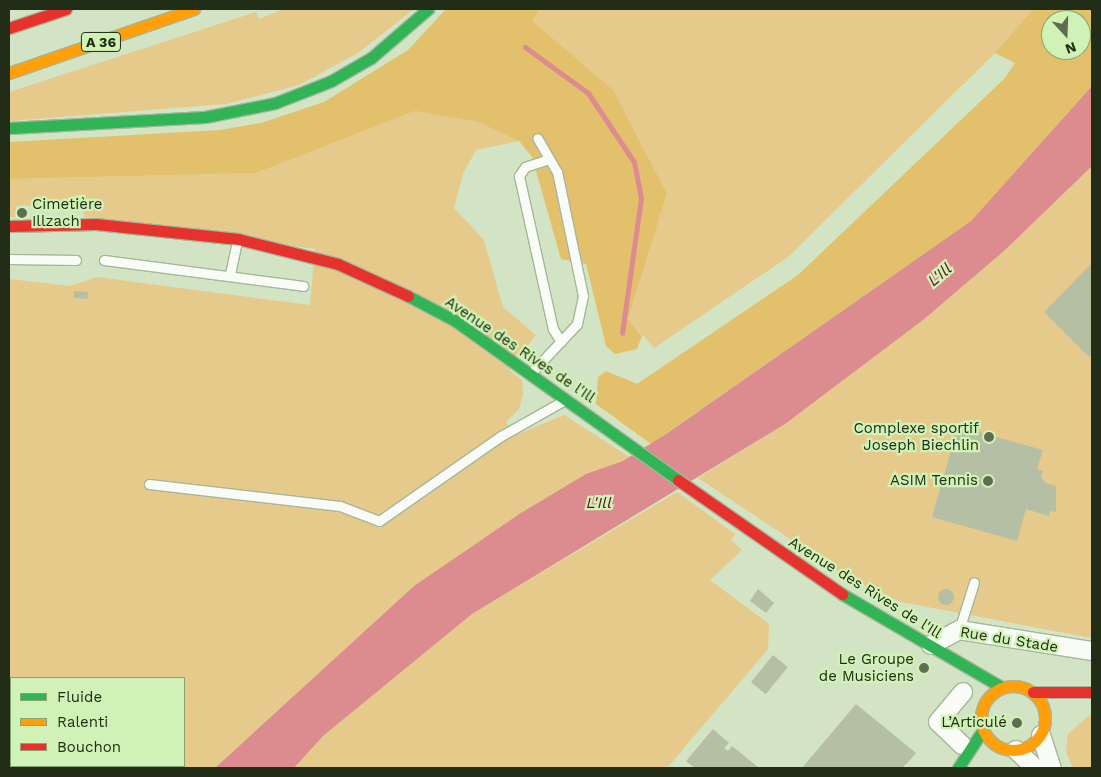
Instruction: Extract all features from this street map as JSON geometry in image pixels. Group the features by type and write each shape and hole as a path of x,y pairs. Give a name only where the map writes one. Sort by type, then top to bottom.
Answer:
{"main road":[{"path":"9,28 66,9"},
{"name":"A 36","path":"9,73 194,9"},
{"path":"9,128 205,118 275,103 331,81 370,58 428,9"},
{"name":"Avenue des Rives de l'Ill","path":"9,226 96,224 238,239 338,264 400,292 454,320 814,577 931,644 952,663 1001,688"},
{"name":"Avenue des Rives de l'Ill","path":"952,663 981,710"},
{"path":"958,768 983,730 981,710 1001,688 1023,687 1033,692 1092,692"},
{"path":"1033,692 1044,707 1043,730"},
{"path":"967,768 1009,749 1043,730 1065,711 1092,692"},
{"path":"983,730 1009,749"}],"street":[{"name":"Rue du Stade","path":"931,644 959,630 1092,651"},
{"path":"962,745 938,722 963,692"},
{"path":"1043,730 1052,768"},
{"path":"1009,749 1035,768"}],"lane":[{"path":"530,374 577,324 582,296 567,210 549,159 537,138"},
{"path":"549,159 525,167 519,176 553,329 561,342"},
{"path":"230,274 238,239"},
{"path":"9,259 76,260"},
{"path":"104,260 230,274 303,286"},
{"path":"149,484 340,506 379,521 501,436 566,399"},
{"path":"959,630 974,582"}],"shaded area":[{"path":"284,9 414,9 358,53 299,85 226,104 9,121 9,92 256,12 259,19"},
{"path":"446,9 540,9 532,21 613,90 667,194 628,319 642,336 637,349 615,354 606,346 586,264 561,259 532,157 519,141 478,122 415,111 256,173 9,179 9,142 220,130 261,123 324,102 408,50"},
{"path":"540,9 1033,9 995,53 788,257 654,348 628,319 667,194 531,21"},
{"path":"1033,9 1092,9 1092,86 971,221 651,444 596,404 598,377 606,371 637,384 798,275 1005,78 1015,63 995,53"},
{"path":"415,111 478,122 519,141 476,150 463,174 454,208 484,240 503,307 536,335 509,370 522,380 523,394 519,409 506,422 516,435 564,415 631,458 414,586 215,768 9,768 9,279 71,286 97,277 310,305 315,249 84,217 83,204 16,206 16,217 9,217 9,179 256,173"},
{"name":"Complexe sportif Joseph Biechlin","path":"1092,166 1092,638 901,602 849,578 698,478 785,424 923,320 1004,251"},
{"path":"677,492 735,534 731,540 742,550 710,580 769,624 768,649 667,768 294,768 323,736 472,614"},
{"path":"1092,713 1092,768 1073,768 1066,752 1068,734"}],"water":[{"name":"L'Ill","path":"1092,86 1092,166 1004,251 923,320 785,424 472,614 323,736 294,768 215,768 414,586 521,513 586,474 623,461 666,434 971,221"}],"building":[{"path":"1092,263 1092,354 1089,357 1044,312"},
{"path":"74,291 88,292 87,299 74,298"},
{"name":"ASIM Tennis","path":"958,426 1043,450 1037,469 1043,471 1041,478 1046,483 1056,486 1056,512 1050,511 1049,516 1026,509 1017,541 932,517"},
{"path":"758,589 774,603 766,613 750,601"},
{"path":"943,589 949,589 954,594 952,603 943,605 938,600 938,594"},
{"path":"773,655 788,667 766,694 751,682"},
{"path":"856,704 916,753 902,768 802,768"},
{"path":"713,729 729,743 724,748 728,751 732,746 759,768 695,768 686,761"}],"waterway":[{"path":"525,47 588,93 634,162 641,198 622,333"}],"traffic: fast":[{"path":"9,128 205,117 275,103 331,81 371,58 428,9"},
{"path":"408,296 454,320 678,480"},
{"path":"842,594 1001,687"},
{"path":"958,768 983,730"}],"traffic: slow":[{"path":"9,73 194,9"},
{"path":"1007,686 1019,686 1036,695 1043,706 1045,718 1043,730 1036,741 1019,750 1007,750 995,745 986,736 981,724 981,712 986,700 995,691 1007,686"}],"traffic: jam":[{"path":"9,28 66,9"},
{"path":"9,226 96,224 238,239 338,264 408,296"},
{"path":"678,480 842,594"},
{"path":"1033,692 1092,692"}],"place":[{"name":"Cimetière Illzach","path":"22,213"},
{"name":"Complexe sportif Joseph Biechlin","path":"989,437"},
{"name":"ASIM Tennis","path":"988,481"},
{"name":"Le Groupe de Musiciens","path":"924,668"},
{"name":"L’Articulé","path":"1017,723"}]}
